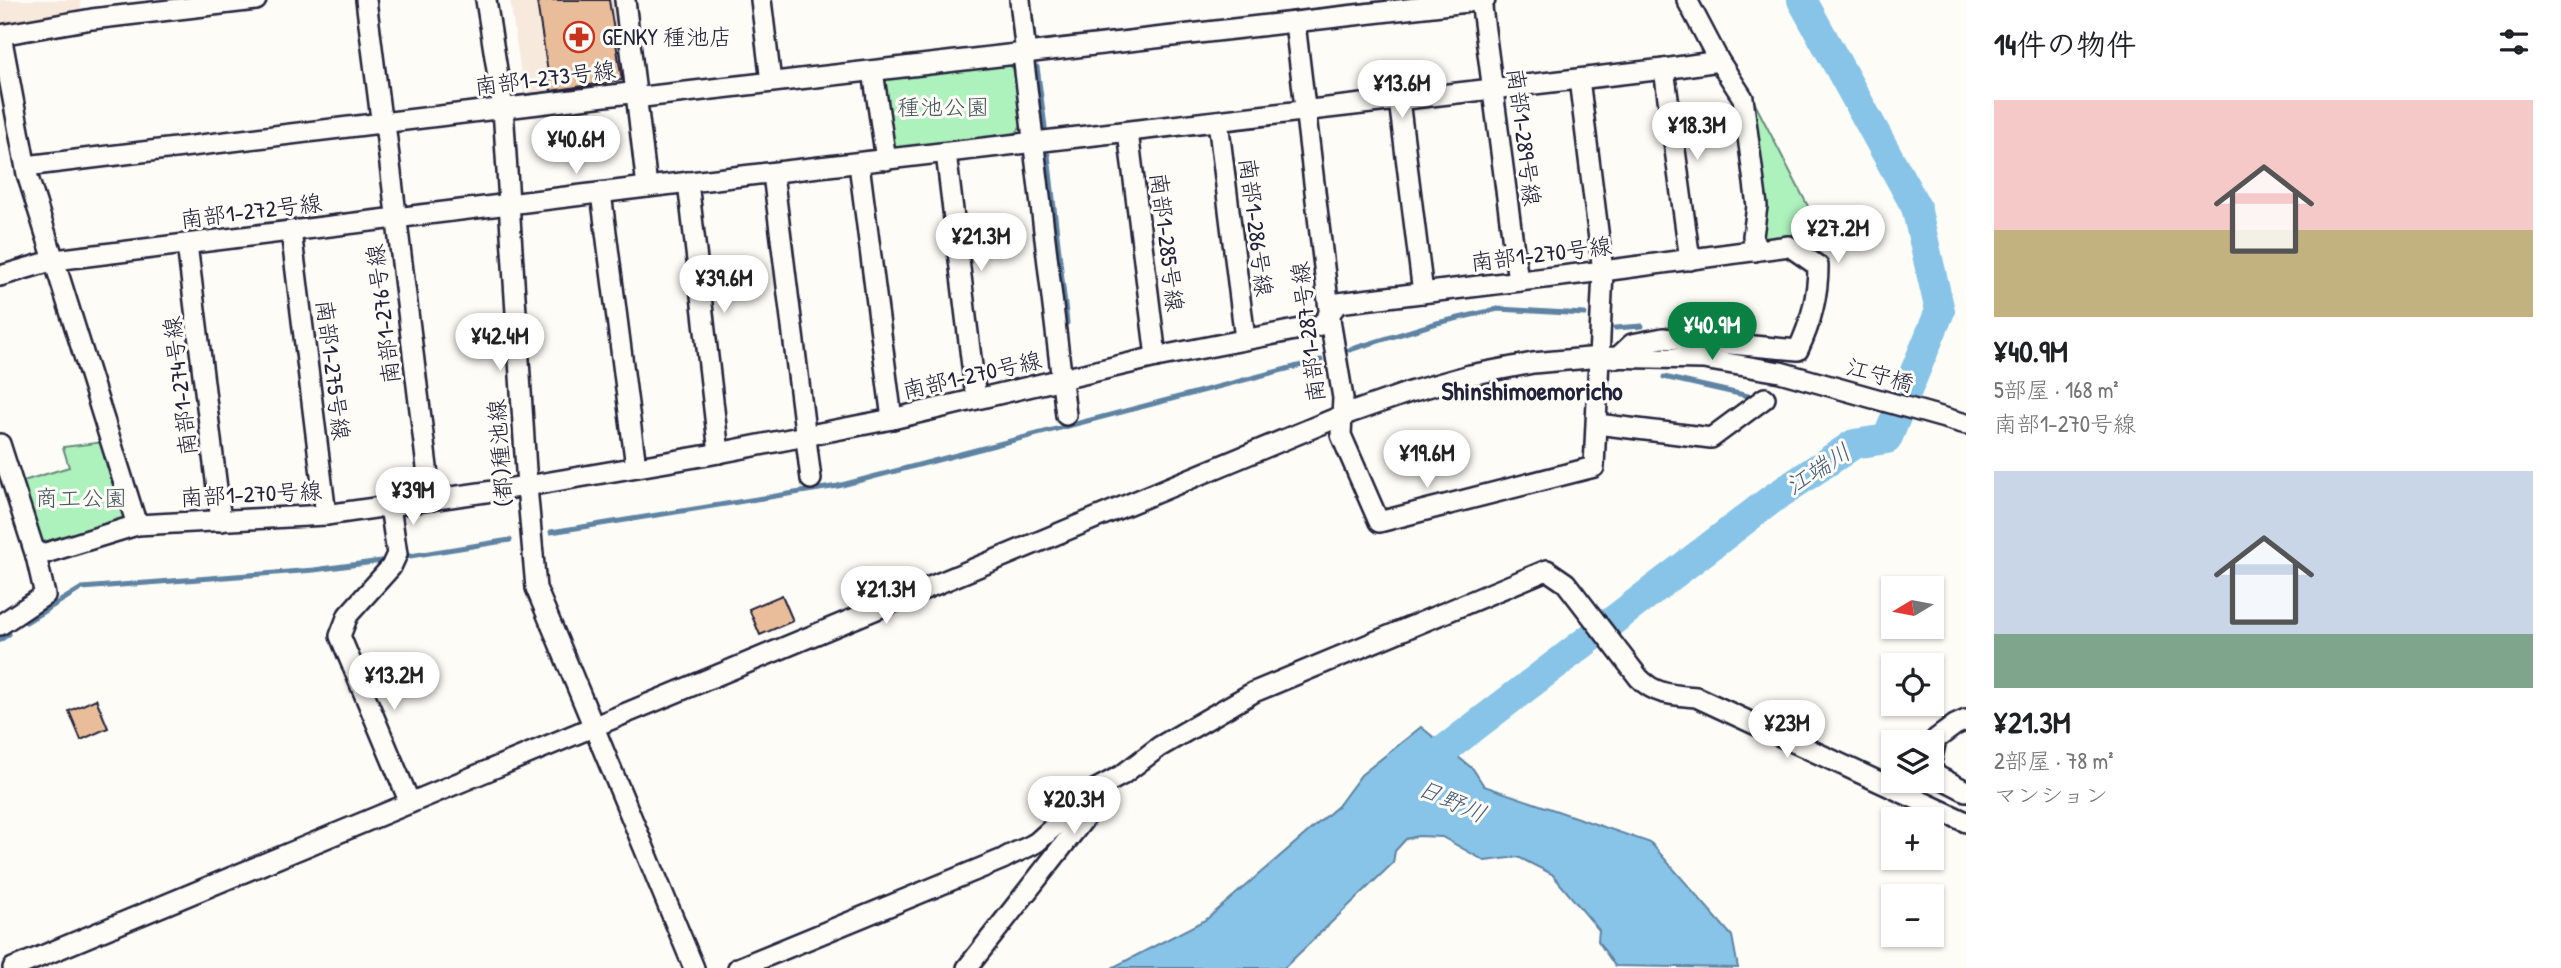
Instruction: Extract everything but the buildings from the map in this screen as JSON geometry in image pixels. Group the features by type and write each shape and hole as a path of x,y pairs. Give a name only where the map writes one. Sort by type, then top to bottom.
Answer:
{"street":[{"path":"137,525 26,166 1,35 91,9 256,0"},
{"name":"南部1-276号線","path":"366,0 380,111 384,122 431,500"},
{"name":"(都)種池線","path":"486,0 503,108 536,588 694,968"},
{"path":"625,0 648,187"},
{"path":"761,0 771,82"},
{"path":"1020,0 1024,63 1066,415"},
{"name":"南部1-273号線","path":"26,166 630,93 637,98 1483,0"},
{"name":"南部1-289号線","path":"1483,0 1518,281"},
{"path":"1687,0 1719,61 1743,98 1756,206 1753,236 1755,251"},
{"name":"南部1-287号線","path":"1295,23 1330,313 1343,398 1341,435 1379,522 1594,467 1597,424 1609,357 1603,271 1579,79"},
{"name":"南部1-272号線","path":"0,276 55,260 688,182 1719,61"},
{"path":"1664,69 1690,260"},
{"path":"873,71 886,160"},
{"path":"1399,100 1423,293"},
{"name":"南部1-286号線","path":"1218,121 1245,339"},
{"name":"南部1-285号線","path":"1128,132 1156,357"},
{"path":"946,153 976,399"},
{"path":"859,164 892,419"},
{"path":"773,174 811,479"},
{"path":"688,182 719,453"},
{"path":"601,193 636,467"},
{"name":"南部1-275号線","path":"291,231 326,515"},
{"name":"南部1-274号線","path":"187,244 221,521"},
{"name":"南部1-270号線","path":"36,556 137,525 326,515 527,486 806,438 1156,357 1321,325 1338,303 1789,246 1818,266 1818,287 1813,311 1798,350 1663,338 1632,344 1609,357"},
{"name":"江守橋","path":"13,968 1341,416 1470,375 1533,363 1609,357 1703,359 1780,372 1966,424"},
{"path":"1597,424 1711,438 1765,398"},
{"path":"0,444 36,556 45,595 0,625"},
{"path":"390,506 397,554 391,567 348,615 340,636 410,803"},
{"path":"738,968 1026,848 1037,842 1096,789 1122,775 1159,747 1254,692 1547,569 1566,583 1651,690 1696,696 1966,822"},
{"path":"1944,733 1966,720"},
{"path":"967,968 1081,821 1122,775"},
{"path":"1944,780 1966,791"}],"shaded area":[{"path":"0,0 80,0 81,7 77,13 0,27"},
{"path":"510,0 617,0 628,88 525,100"}],"green space":[{"name":"種池公園","path":"1007,63 1014,69 1022,126 1014,135 897,150 888,143 880,86 887,78"},
{"path":"1751,96 1812,214 1817,225 1815,231 1760,240"},
{"name":"商工公園","path":"104,442 125,515 122,521 44,545 38,542 20,482 69,467 63,447"}],"water":[{"name":"日野川","path":"1421,727 1473,769 1484,786 1651,843 1732,936 1738,968 1615,966 1598,941 1599,930 1552,874 1518,857 1485,861 1442,837 1418,836 1406,839 1395,851 1393,863 1284,968 1112,968 1207,919 1338,806 1361,775"}],"waterway":[{"name":"江端川","path":"1414,773 1772,499 1854,444 1887,439 1940,311 1916,207 1802,0"},
{"path":"1031,14 1035,45"},
{"path":"1037,67 1045,127"},
{"path":"1048,155 1067,323"},
{"path":"1349,350 1437,323 1498,309 1585,314"},
{"path":"1615,328 1642,326"},
{"path":"551,532 838,486 1321,360"},
{"path":"1664,377 1753,397"},
{"path":"410,556 510,540"},
{"path":"26,622 82,588 314,570 389,560"},
{"path":"0,640 9,634"}],"place":[{"name":"GENKY 種池店","path":"579,37"}],"district":[{"name":"Shinshimoemoricho","path":"1532,391"}]}
